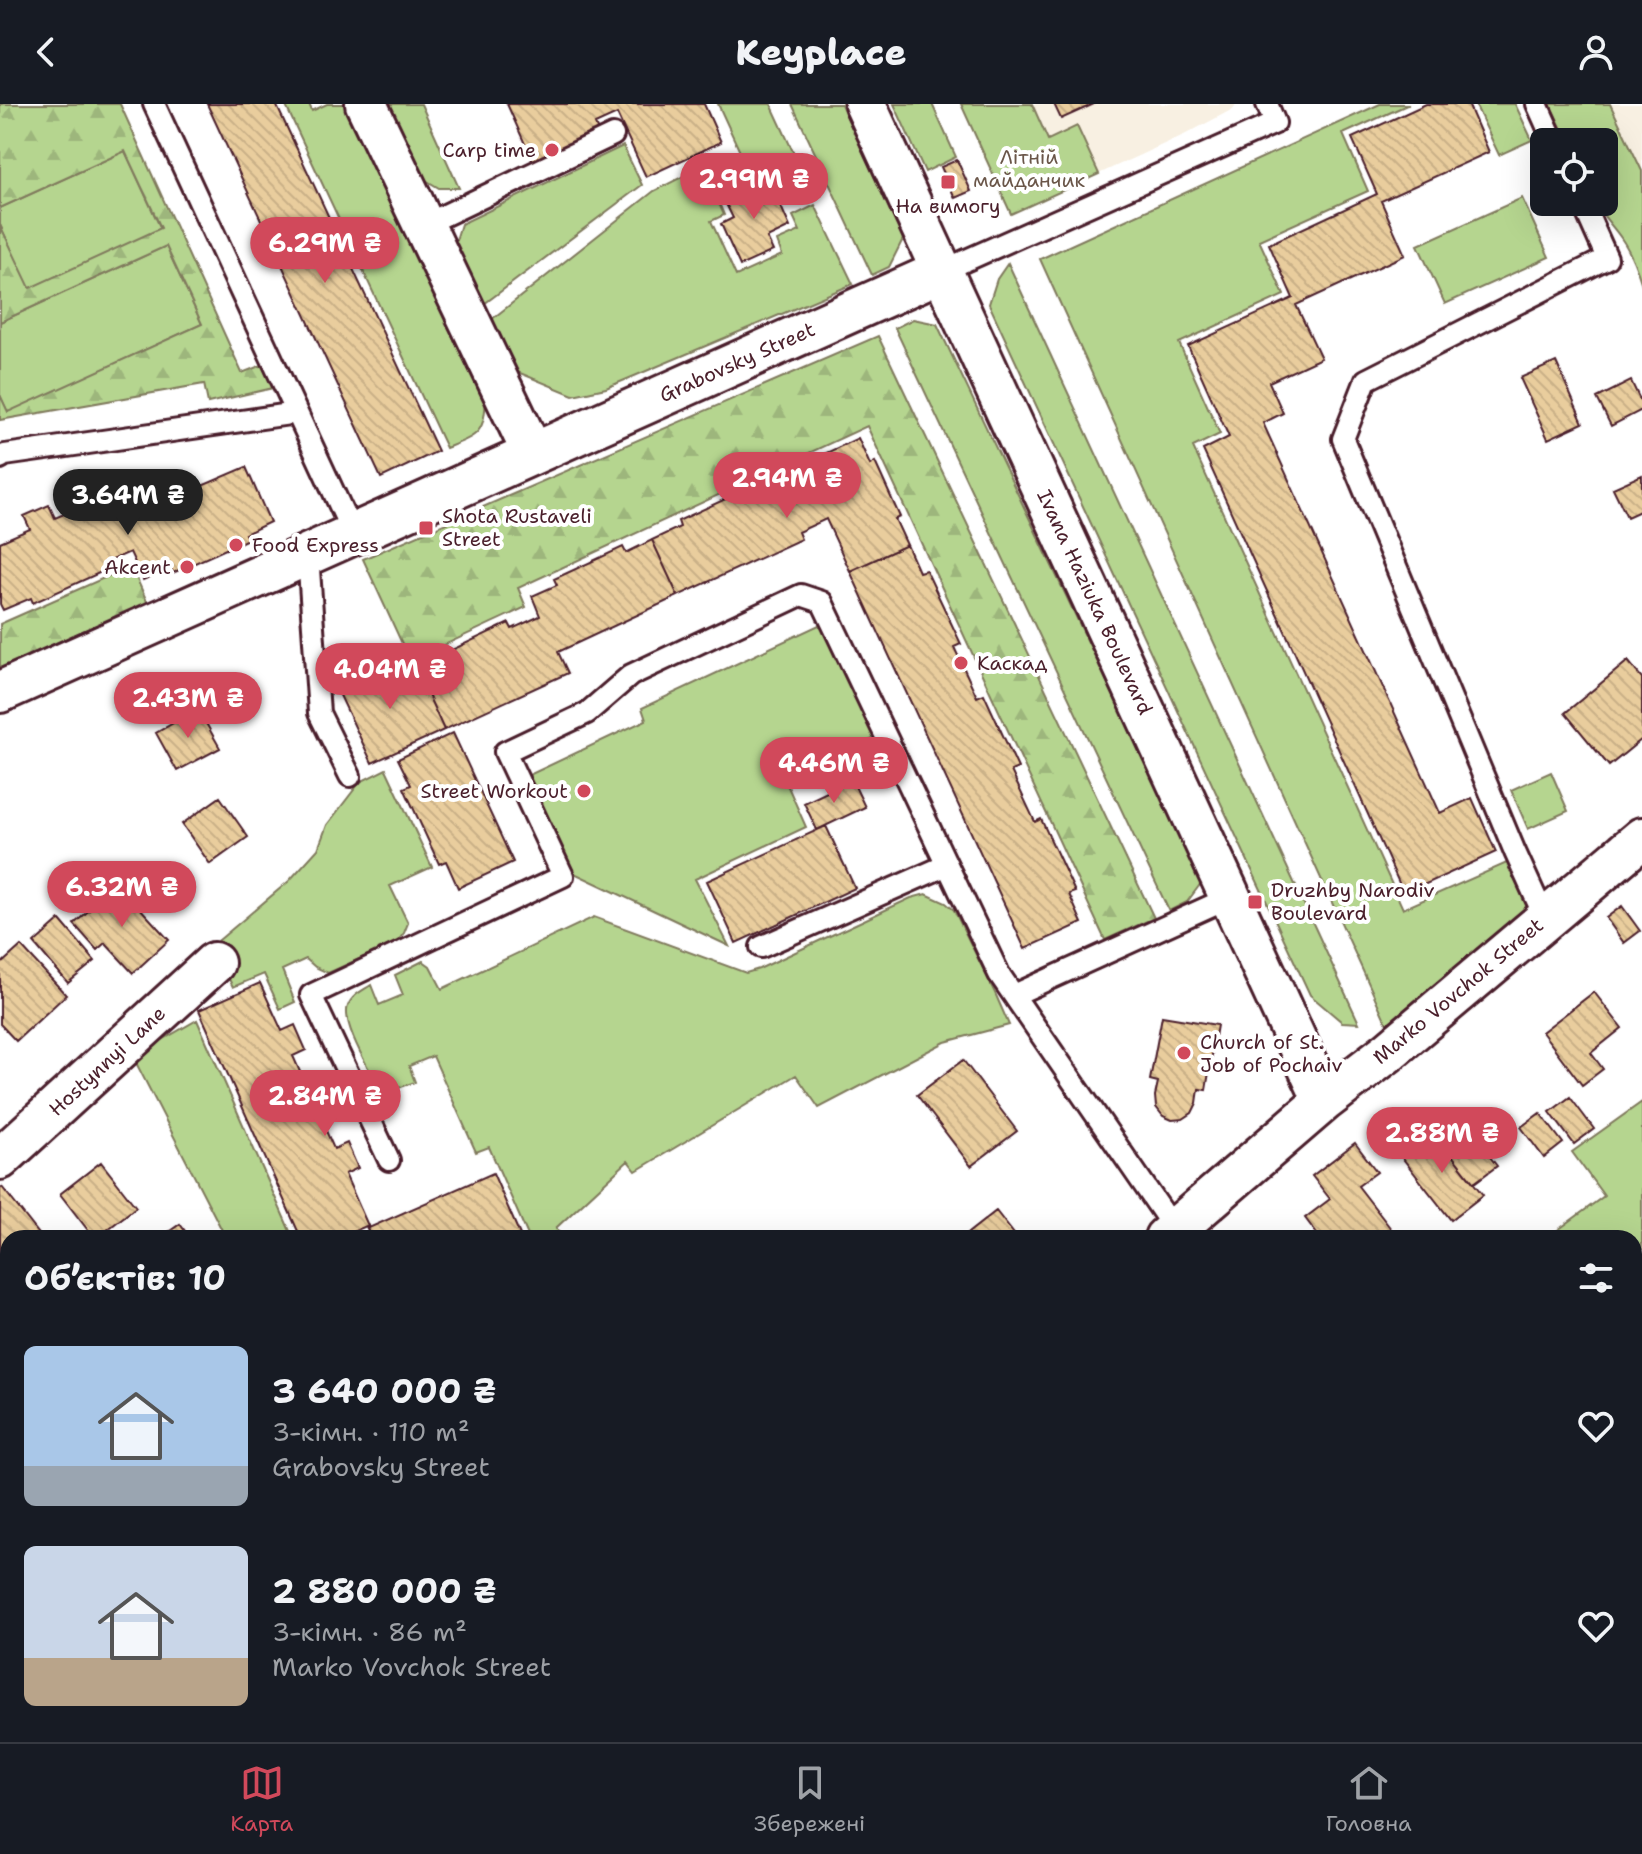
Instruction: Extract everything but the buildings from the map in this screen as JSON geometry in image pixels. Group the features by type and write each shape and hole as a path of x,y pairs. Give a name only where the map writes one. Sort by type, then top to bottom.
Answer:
{"street":[{"path":"366,104 533,454"},
{"name":"Ivana Haziuka Boulevard","path":"865,104 1324,1101"},
{"name":"Grabovsky Street","path":"0,692 942,271"},
{"name":"Marko Vovchok Street","path":"1180,1230 1324,1101 1388,1052 1642,838"},
{"name":"Hostynnyi Lane","path":"0,1159 214,963"}],"lane":[{"path":"154,104 353,534"},
{"path":"942,271 1275,123 1267,104"},
{"path":"1537,104 1548,128"},
{"path":"424,225 613,135"},
{"path":"1545,918 1343,439 1366,380 1607,258 1588,216"},
{"path":"0,458 297,413"},
{"path":"308,555 319,713 350,776"},
{"path":"389,1160 311,995 563,876 505,752 587,713 631,675 801,595 822,602 999,974 1171,1230"},
{"path":"761,947 947,865"},
{"path":"1014,995 1230,897"}],"shaded area":[{"path":"961,104 1054,104 1061,119 1094,104 1236,104 1233,109 1186,134 1011,214"},
{"path":"1610,104 1642,104 1642,171 1629,142"}],"green space":[{"path":"0,104 120,104 242,373 262,365 273,388 208,403 204,384 0,420 0,395 8,412 202,324 166,246 0,322 0,225 30,288 161,228 125,151 0,208"},
{"path":"285,104 309,104 312,111 327,104 345,104 486,398 481,426 466,440 446,448"},
{"path":"386,104 421,104 459,188 439,188 419,176"},
{"path":"718,104 771,104 802,171 777,183 769,168 751,176"},
{"path":"792,104 841,104 903,239 889,267 872,275"},
{"path":"894,104 932,104 956,157 925,172"},
{"name":"Літній майданчик","path":"961,104 1032,104 1048,140 1077,126 1099,174 1011,214"},
{"path":"1380,104 1409,104 1343,134 1368,191 1259,240 1284,295 1179,343 1220,434 1193,447 1403,909 1509,862 1530,905 1387,1024 1040,259"},
{"path":"1475,104 1515,104 1530,136 1530,141 1499,155"},
{"path":"1550,104 1610,104 1642,171 1642,285 1628,249 1604,216 1618,216 1618,128 1561,128"},
{"path":"623,146 642,185 480,307 453,250 461,224"},
{"path":"125,151 161,229 29,289 0,225 0,208"},
{"path":"731,152 744,181 715,194 724,215 711,221 736,276 782,255 777,241 800,231 793,216 815,205 853,284 606,388 573,395 515,371 487,323 654,191"},
{"path":"1522,198 1549,257 1445,304 1418,245"},
{"path":"166,246 202,324 8,413 0,395 0,322"},
{"path":"1008,263 1359,1023 1342,1022 1310,995 989,304 997,279"},
{"path":"913,319 937,324 1202,882 1187,902 1169,911 895,328"},
{"path":"878,336 1154,918 1105,940 867,426 518,588 526,607 410,661 363,559"},
{"path":"131,566 150,608 0,674 0,624"},
{"path":"821,624 875,738 785,780 806,827 695,879 729,946 572,872 527,776 646,720 642,708"},
{"path":"386,769 432,867 390,886 408,923 404,933 397,942 328,973 306,959 282,970 295,1002 280,1009 264,974 233,987 212,946 289,881 318,849 327,825 360,782"},
{"path":"1551,772 1568,811 1528,829 1511,790"},
{"path":"926,894 954,910 1009,1025 945,1042 819,1108 796,1075 636,1171 628,1161 556,1228 557,1230 525,1230 489,1147 476,1152 433,1056 409,1066 415,1082 388,1092 378,1087 357,1046 347,1014 350,1002 371,985 379,1005 403,995 395,975 423,961 430,966 442,989 594,917 746,973"},
{"path":"197,1020 289,1230 222,1230 133,1057"},
{"path":"1642,1102 1642,1230 1558,1230 1604,1196 1572,1152"}],"place":[{"name":"Carp time","path":"552,150"},
{"name":"На вимогу","path":"948,182"},
{"name":"Shota Rustaveli Street","path":"426,528"},
{"name":"Food Express","path":"236,545"},
{"name":"Akcent","path":"187,567"},
{"name":"Каскад","path":"961,663"},
{"name":"Street Workout","path":"584,791"},
{"name":"Druzhby Narodiv Boulevard","path":"1255,902"},
{"name":"Church of St. Job of Pochaiv","path":"1184,1053"}]}
